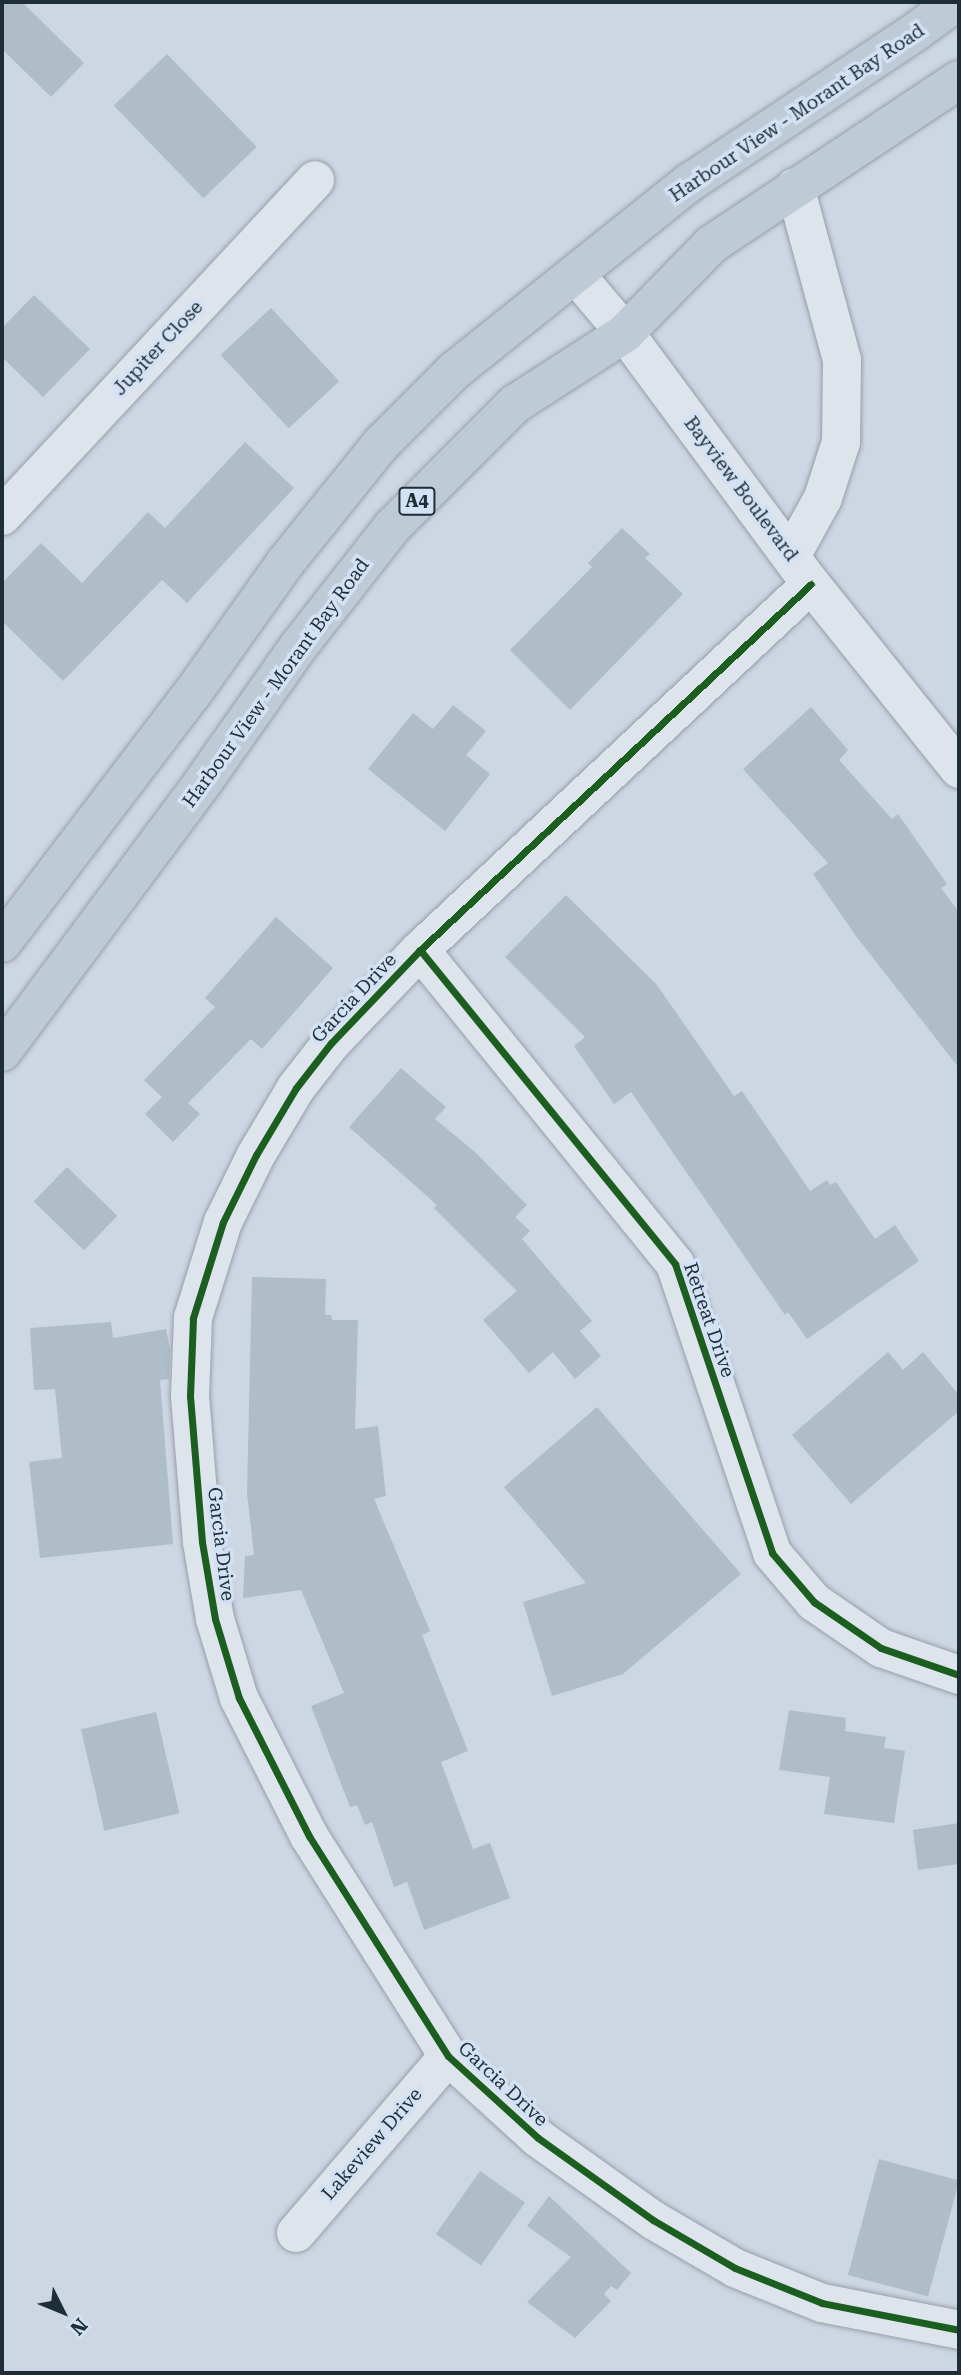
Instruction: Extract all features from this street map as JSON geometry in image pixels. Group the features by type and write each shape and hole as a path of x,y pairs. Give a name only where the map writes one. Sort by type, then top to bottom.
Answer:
{"highway":[{"name":"Harbour View - Morant Bay Road","path":"2,943 192,694 285,563 382,443 454,370 689,183 956,2"},
{"name":"Harbour View - Morant Bay Road","path":"2,1052 201,785 298,647 392,527 515,404 625,333 712,244 959,80"}],"street":[{"name":"Jupiter Close","path":"2,516 314,180"},
{"name":"Garcia Drive","path":"795,187 842,360 841,442 801,570 420,950 331,1043 296,1088 256,1155 223,1222 193,1318 190,1396 202,1542 213,1606 239,1698 309,1836 448,2056 538,2138 653,2220 735,2268 821,2303 959,2330"},
{"name":"Bayview Boulevard","path":"576,275 625,333 801,570 947,726 959,769"},
{"name":"Retreat Drive","path":"420,950 675,1264 772,1553 814,1602 881,1648 959,1675"},
{"name":"Lakeview Drive","path":"296,2233 448,2056"}],"building":[{"path":"2,2 22,2 84,63 51,97 2,49"},
{"path":"167,54 257,147 203,198 114,105"},
{"path":"34,295 90,349 43,397 2,357 2,328"},
{"path":"271,308 339,381 289,428 221,355"},
{"path":"245,442 294,488 187,603 162,580 63,681 2,621 2,583 41,543 82,583 148,512 165,528"},
{"path":"622,528 650,554 645,558 683,594 570,710 510,650 592,567 588,563"},
{"path":"453,705 486,731 466,755 490,774 445,831 368,769 413,713 433,729"},
{"path":"811,707 848,750 839,760 892,819 898,814 947,884 941,888 959,912 959,1068 856,936 813,874 828,863 743,769"},
{"path":"566,895 657,985 734,1096 742,1091 810,1191 827,1180 830,1185 836,1182 875,1239 895,1225 919,1261 807,1339 788,1312 785,1315 631,1092 614,1104 574,1046 585,1037 505,957"},
{"path":"276,917 333,968 262,1049 251,1039 188,1103 200,1114 173,1142 145,1114 162,1097 144,1080 215,1007 205,998"},
{"path":"401,1068 446,1107 435,1119 475,1152 527,1205 515,1217 530,1231 522,1239 592,1321 580,1331 601,1356 575,1379 553,1352 529,1373 483,1320 517,1291 434,1208 437,1205 349,1127"},
{"path":"67,1167 117,1216 84,1250 34,1202"},
{"path":"252,1277 326,1279 325,1315 331,1315 332,1320 358,1320 355,1429 378,1426 386,1496 374,1499 430,1631 422,1635 468,1751 441,1762 473,1849 490,1843 510,1898 424,1930 407,1882 394,1887 372,1822 365,1825 357,1805 350,1807 311,1706 344,1693 301,1590 243,1598 245,1556 254,1555 247,1493"},
{"path":"111,1322 113,1338 166,1329 170,1350 169,1379 160,1380 173,1544 40,1558 29,1462 62,1458 55,1389 34,1390 30,1328"},
{"path":"888,1352 903,1370 923,1352 959,1395 959,1411 851,1504 792,1435"},
{"path":"597,1407 741,1574 623,1674 552,1696 523,1602 586,1583 504,1487"},
{"path":"789,1710 846,1718 845,1731 886,1737 884,1748 905,1751 894,1823 824,1814 830,1777 779,1770"},
{"path":"156,1712 179,1813 104,1831 81,1729"},
{"path":"959,1823 959,1864 918,1870 913,1830"},
{"path":"879,2159 959,2180 928,2296 848,2275"},
{"path":"480,2171 525,2203 481,2266 436,2234"},
{"path":"549,2196 631,2273 617,2290 611,2286 604,2294 611,2301 575,2338 527,2302 571,2257 527,2226"}],"cycle path":[{"path":"811,584 420,950 331,1043 296,1088 256,1155 223,1222 193,1318 190,1396 202,1542 215,1619 239,1698 309,1836 448,2056 538,2138 653,2220 735,2268 822,2303 959,2330"},
{"path":"420,950 675,1264 772,1553 814,1602 881,1648 959,1675"}]}
